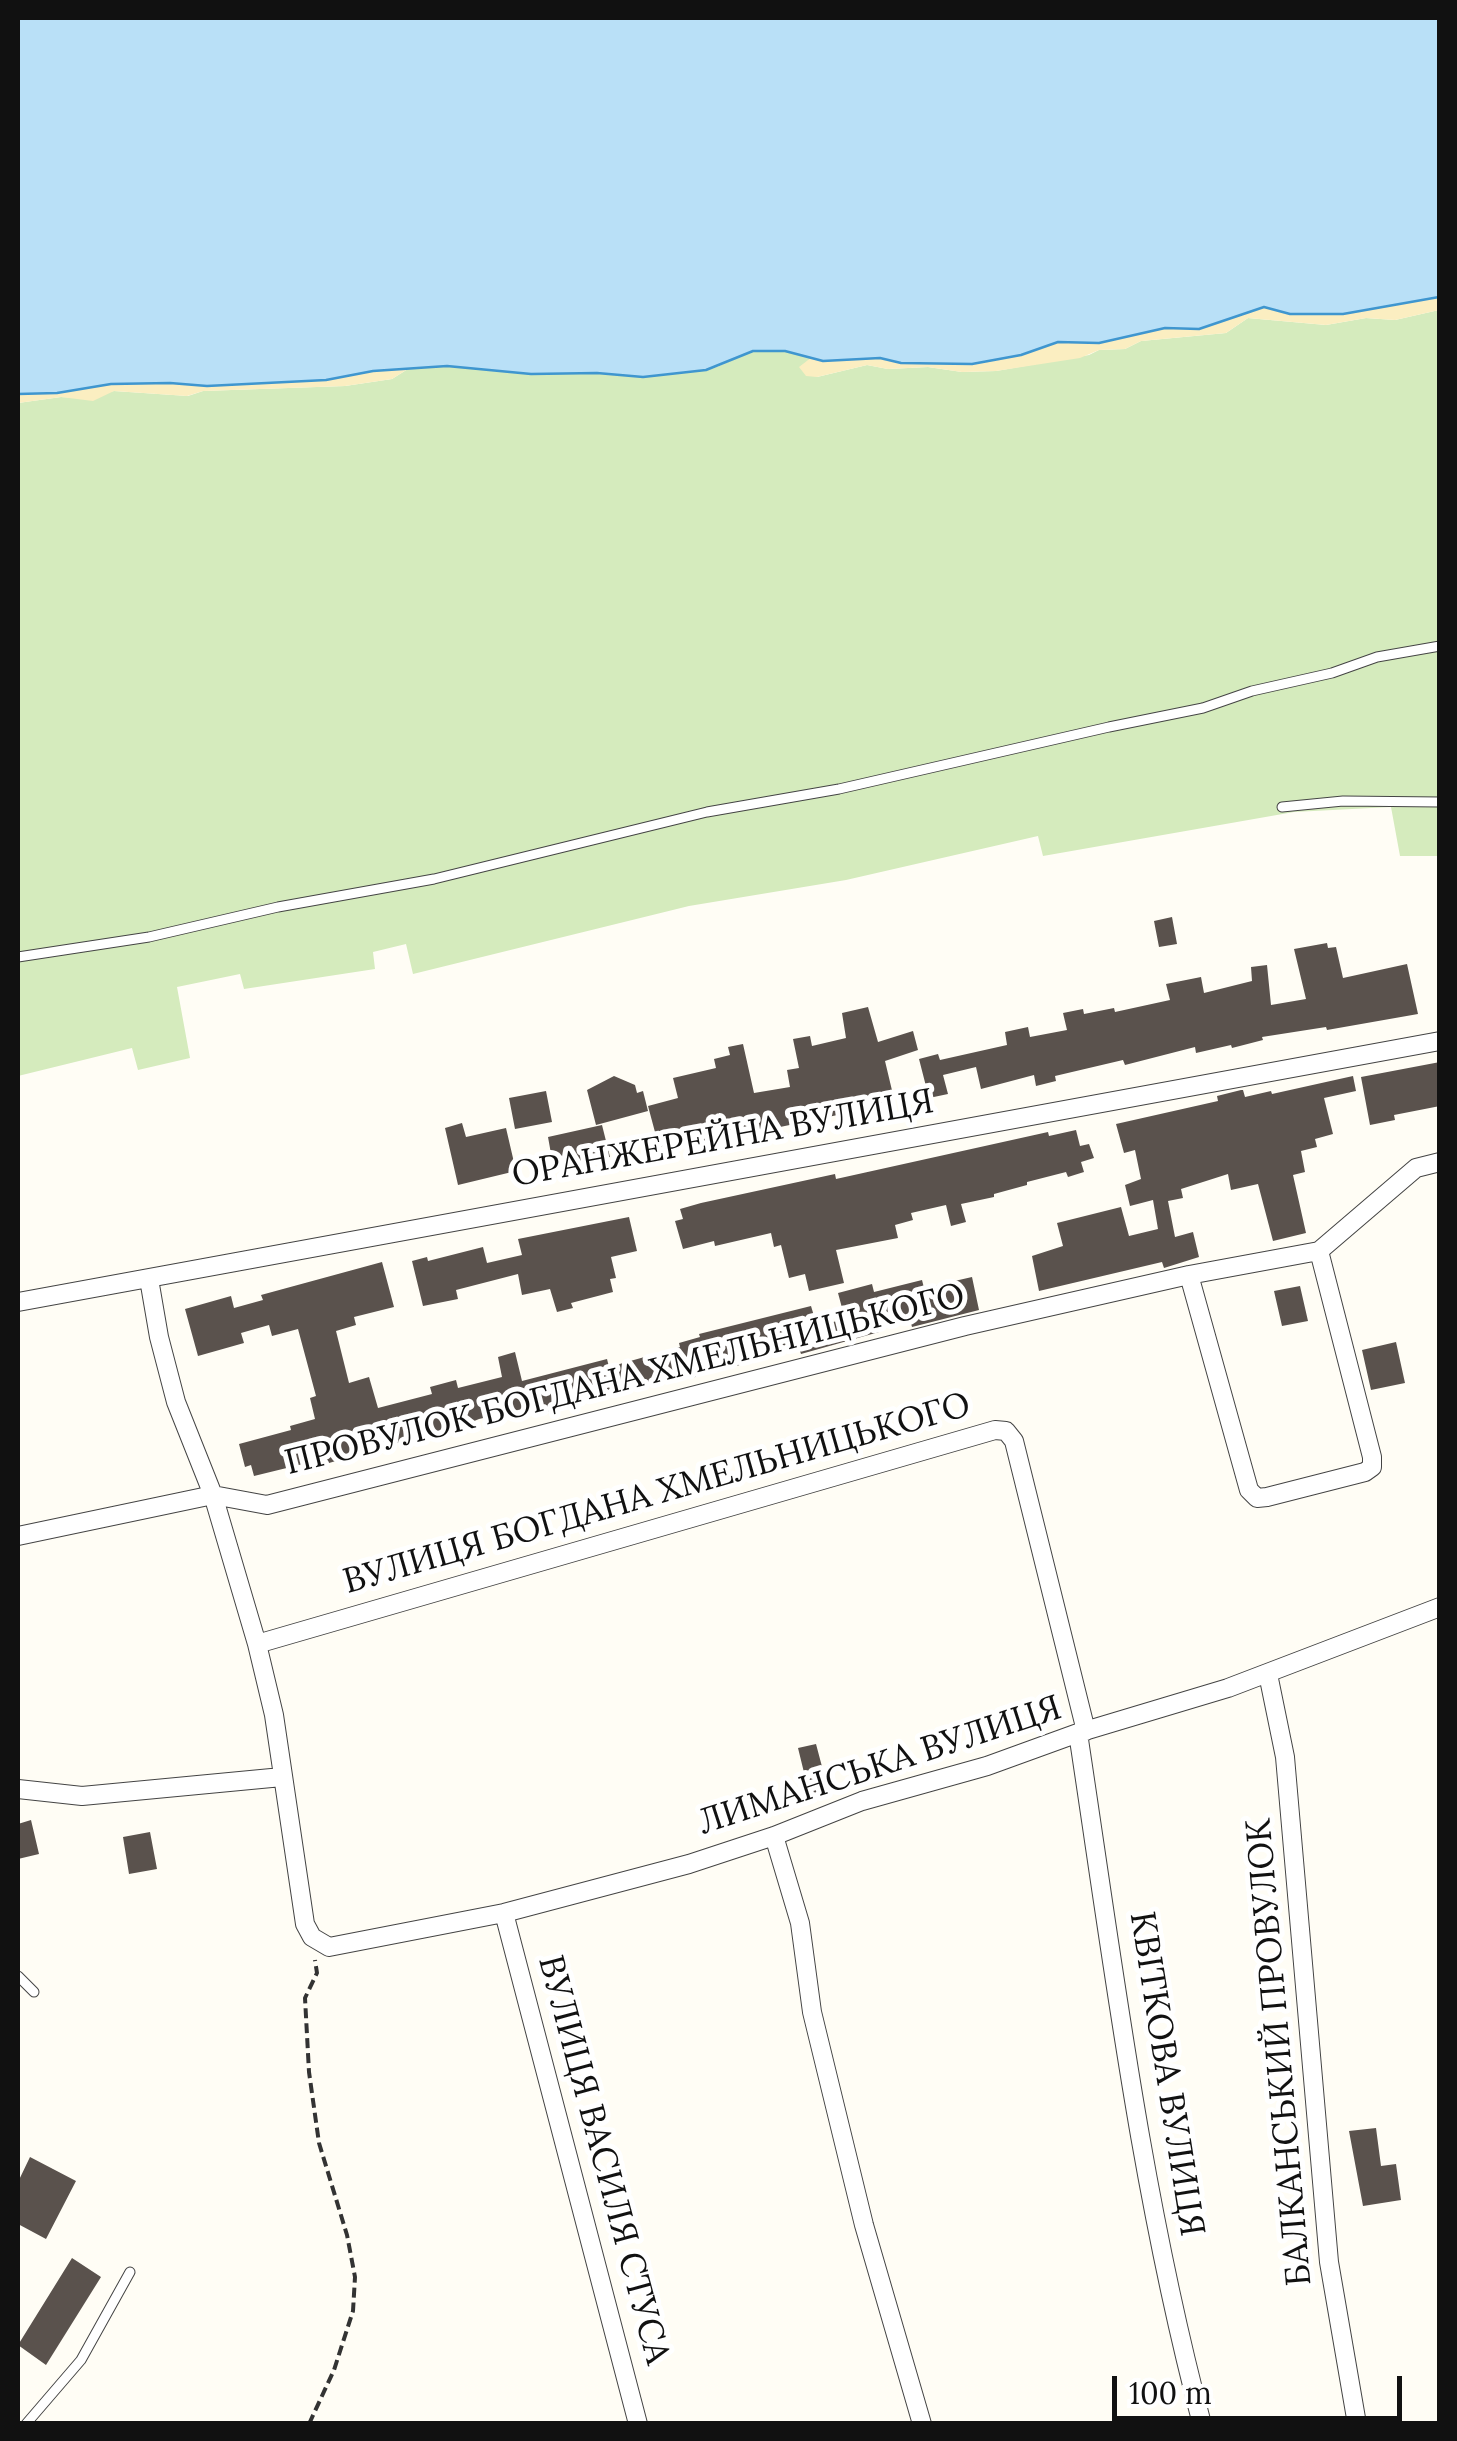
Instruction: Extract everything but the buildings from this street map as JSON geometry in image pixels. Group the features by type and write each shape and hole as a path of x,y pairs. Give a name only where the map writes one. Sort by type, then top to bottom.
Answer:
{"street":[{"name":"ОРАНЖЕРЕЙНА ВУЛИЦЯ","path":"18,1302 1440,1041"},
{"name":"ПРОВУЛОК БОГДАНА ХМЕЛЬНИЦЬКОГО","path":"18,1536 214,1495 267,1505 965,1326 1189,1275 1318,1251 1416,1168 1440,1162"},
{"path":"1189,1275 1249,1490 1257,1498 1267,1498 1372,1467 1318,1251"},
{"path":"149,1280 176,1402 214,1495 257,1644 274,1715 301,1906 312,1938"},
{"name":"ВУЛИЦЯ БОГДАНА ХМЕЛЬНИЦЬКОГО","path":"257,1644 995,1430 1006,1431 1014,1441 1082,1732"},
{"name":"ЛИМАНСЬКА ВУЛИЦЯ","path":"312,1938 329,1947 504,1913 689,1864 862,1801 987,1766 1268,1674 1330,1646 1440,1608"},
{"name":"БАЛКАНСЬКИЙ ПРОВУЛОК","path":"1268,1674 1285,1757 1329,2262 1357,2424"},
{"name":"КВІТКОВА ВУЛИЦЯ","path":"1082,1732 1124,2034 1172,2312 1202,2424"},
{"path":"18,1789 82,1796 282,1777"},
{"path":"774,1836 800,1923 812,2012 860,2208 922,2424"},
{"name":"ВУЛИЦЯ ВАСИЛЯ СТУСА","path":"504,1913 638,2424"}],"lane":[{"path":"18,957 149,937 434,879 707,812 839,789 1108,726 1204,708 1274,684 1332,673 1377,657 1440,646"},
{"path":"1282,807 1344,801 1440,802"},
{"path":"18,1976 34,1992"},
{"path":"26,2424 81,2360 130,2272"}],"path":[{"path":"309,2424 334,2370 353,2310 355,2277 348,2234 320,2142 308,2072 305,1998 317,1973 312,1938"}],"green space":[{"path":"1439,310 1439,856 1400,856 1391,807 1294,812 1043,856 1038,836 846,880 689,906 413,974 406,944 373,952 375,969 244,989 240,974 177,987 190,1058 138,1070 132,1048 18,1076 18,403 114,391 188,396 203,391 345,386 392,379 411,367 643,377 717,367 753,351 785,351 812,357 807,362 817,377 867,365 888,369 996,371 1099,350 1125,349 1141,341 1226,333 1248,318 1326,325 1366,318 1395,320"}],"sand":[{"path":"1439,297 1439,310 1395,320 1366,318 1326,325 1248,318 1226,333 1141,341 1125,349 1099,350 1080,358 996,371 888,369 867,365 817,377 806,376 799,367 812,357 824,361 881,358 901,363 972,364 1021,355 1058,342 1099,343 1165,328 1199,329 1264,307 1290,314 1331,313"},
{"path":"411,367 392,379 345,386 203,391 187,396 114,391 93,401 61,397 18,403 18,394 57,393 111,384 207,386 326,380"}],"water":[{"path":"18,18 1439,18 1439,297 1343,314 1290,314 1264,307 1199,329 1165,328 1099,343 1058,342 1021,355 972,364 901,363 880,358 823,361 785,351 753,351 706,370 643,377 531,374 447,366 373,371 326,380 207,386 111,384 57,393 18,394"}]}
